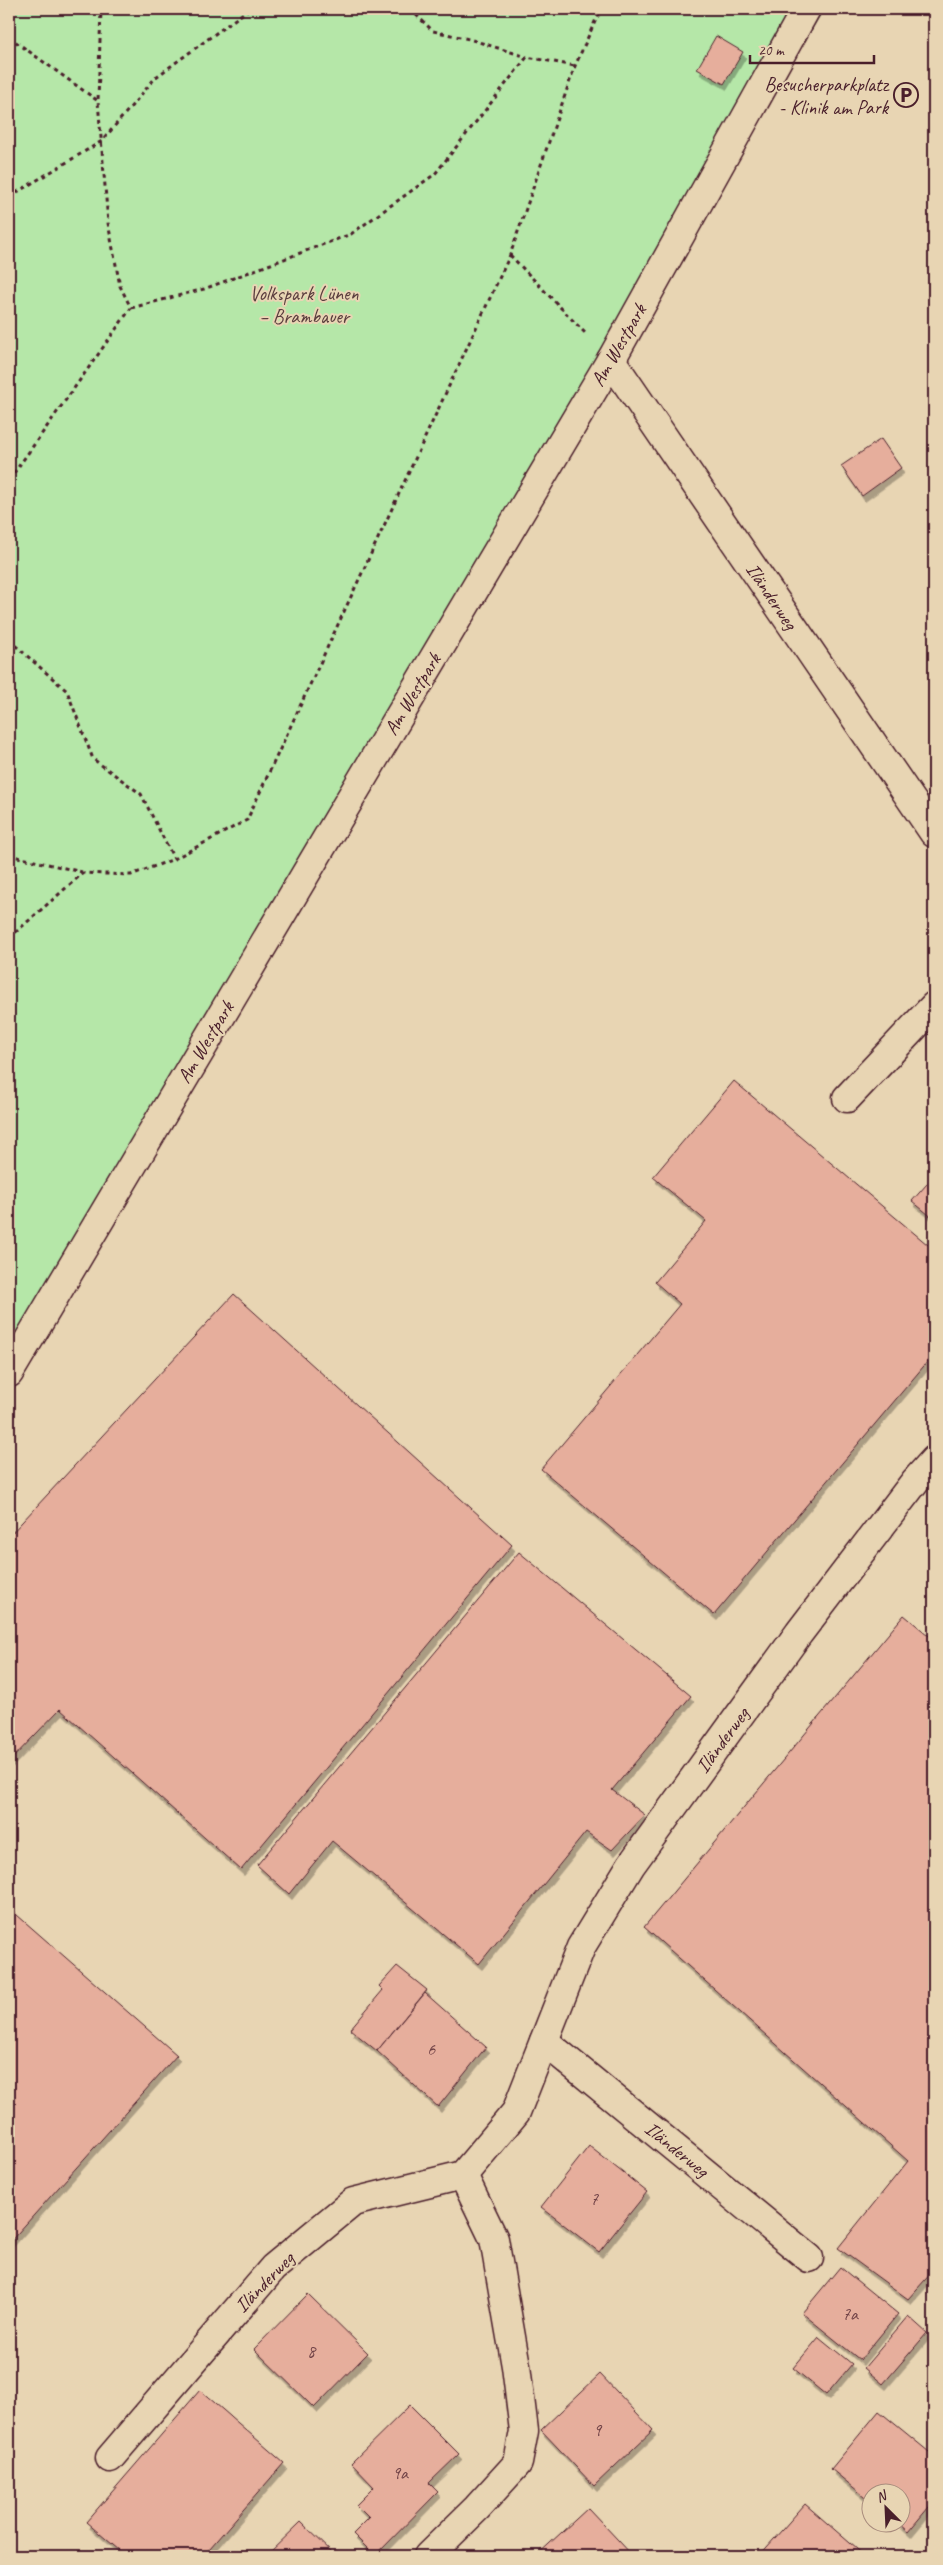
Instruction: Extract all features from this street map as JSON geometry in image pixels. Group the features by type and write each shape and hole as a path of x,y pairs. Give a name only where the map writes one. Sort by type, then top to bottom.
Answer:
{"street":[{"name":"Am Westpark","path":"9,1373 611,360 806,9"},
{"name":"Iländerweg","path":"611,360 934,833"},
{"path":"846,1098 934,1006"},
{"name":"Iländerweg","path":"110,2458 273,2268 353,2202 463,2175 516,2112 581,1947 631,1864 800,1632 910,1488 934,1460"},
{"name":"Iländerweg","path":"544,2041 809,2258"},
{"path":"428,2556 477,2508 518,2463 524,2431 516,2366 494,2239 463,2175"}],"path":[{"path":"102,9 98,101 108,224 120,286 131,308"},
{"path":"9,197 102,141 156,77 249,9"},
{"path":"410,9 433,31 469,39 527,57 575,66"},
{"path":"9,855 83,872 131,875 174,859 247,820 510,255 575,66 597,17 603,9"},
{"path":"9,37 98,101"},
{"path":"9,480 131,308 204,289 351,234 435,174 527,57"},
{"path":"510,255 611,360"},
{"path":"9,640 68,691 93,759 141,794 174,859"},
{"path":"9,938 83,872"}],"green space":[{"name":"Volkspark Lünen – Brambauer","path":"9,9 824,9 9,1375"}],"building":[{"path":"716,36 743,52 724,84 697,69"},
{"path":"881,439 901,468 862,496 841,466"},
{"path":"734,1081 934,1250 934,1354 714,1615 541,1469 680,1304 655,1282 706,1221 653,1177"},
{"path":"934,1176 934,1219 912,1201"},
{"path":"234,1294 512,1545 241,1870 60,1709 9,1762 9,1536"},
{"path":"519,1552 691,1696 612,1790 645,1815 612,1850 586,1832 479,1964 332,1841 289,1894 257,1865"},
{"path":"904,1615 934,1640 934,2270 908,2299 838,2248 908,2161 644,1927"},
{"path":"9,1908 177,2055 9,2243"},
{"path":"397,1966 427,1990 377,2051 350,2029 383,1990 379,1986"},
{"path":"425,1993 486,2047 438,2107 377,2051"},
{"path":"589,2146 647,2192 599,2252 541,2207"},
{"path":"840,2267 898,2314 860,2360 802,2313"},
{"path":"308,2294 368,2353 314,2408 254,2349"},
{"path":"908,2316 927,2333 883,2384 864,2368"},
{"path":"819,2337 852,2364 826,2395 793,2368"},
{"path":"600,2374 653,2430 594,2486 541,2430"},
{"path":"200,2390 284,2463 203,2556 126,2556 86,2522"},
{"path":"410,2405 459,2454 429,2483 438,2492 375,2556 353,2534 369,2518 356,2505 374,2487 351,2463"},
{"path":"879,2411 934,2456 934,2501 910,2530 910,2482 860,2482 860,2493 831,2469"},
{"path":"805,2504 865,2556 759,2556"},
{"path":"588,2508 633,2556 536,2556"},
{"path":"301,2522 336,2556 266,2556"}],"place":[{"name":"Besucherparkplatz - Klinik am Park","path":"906,95"}]}
